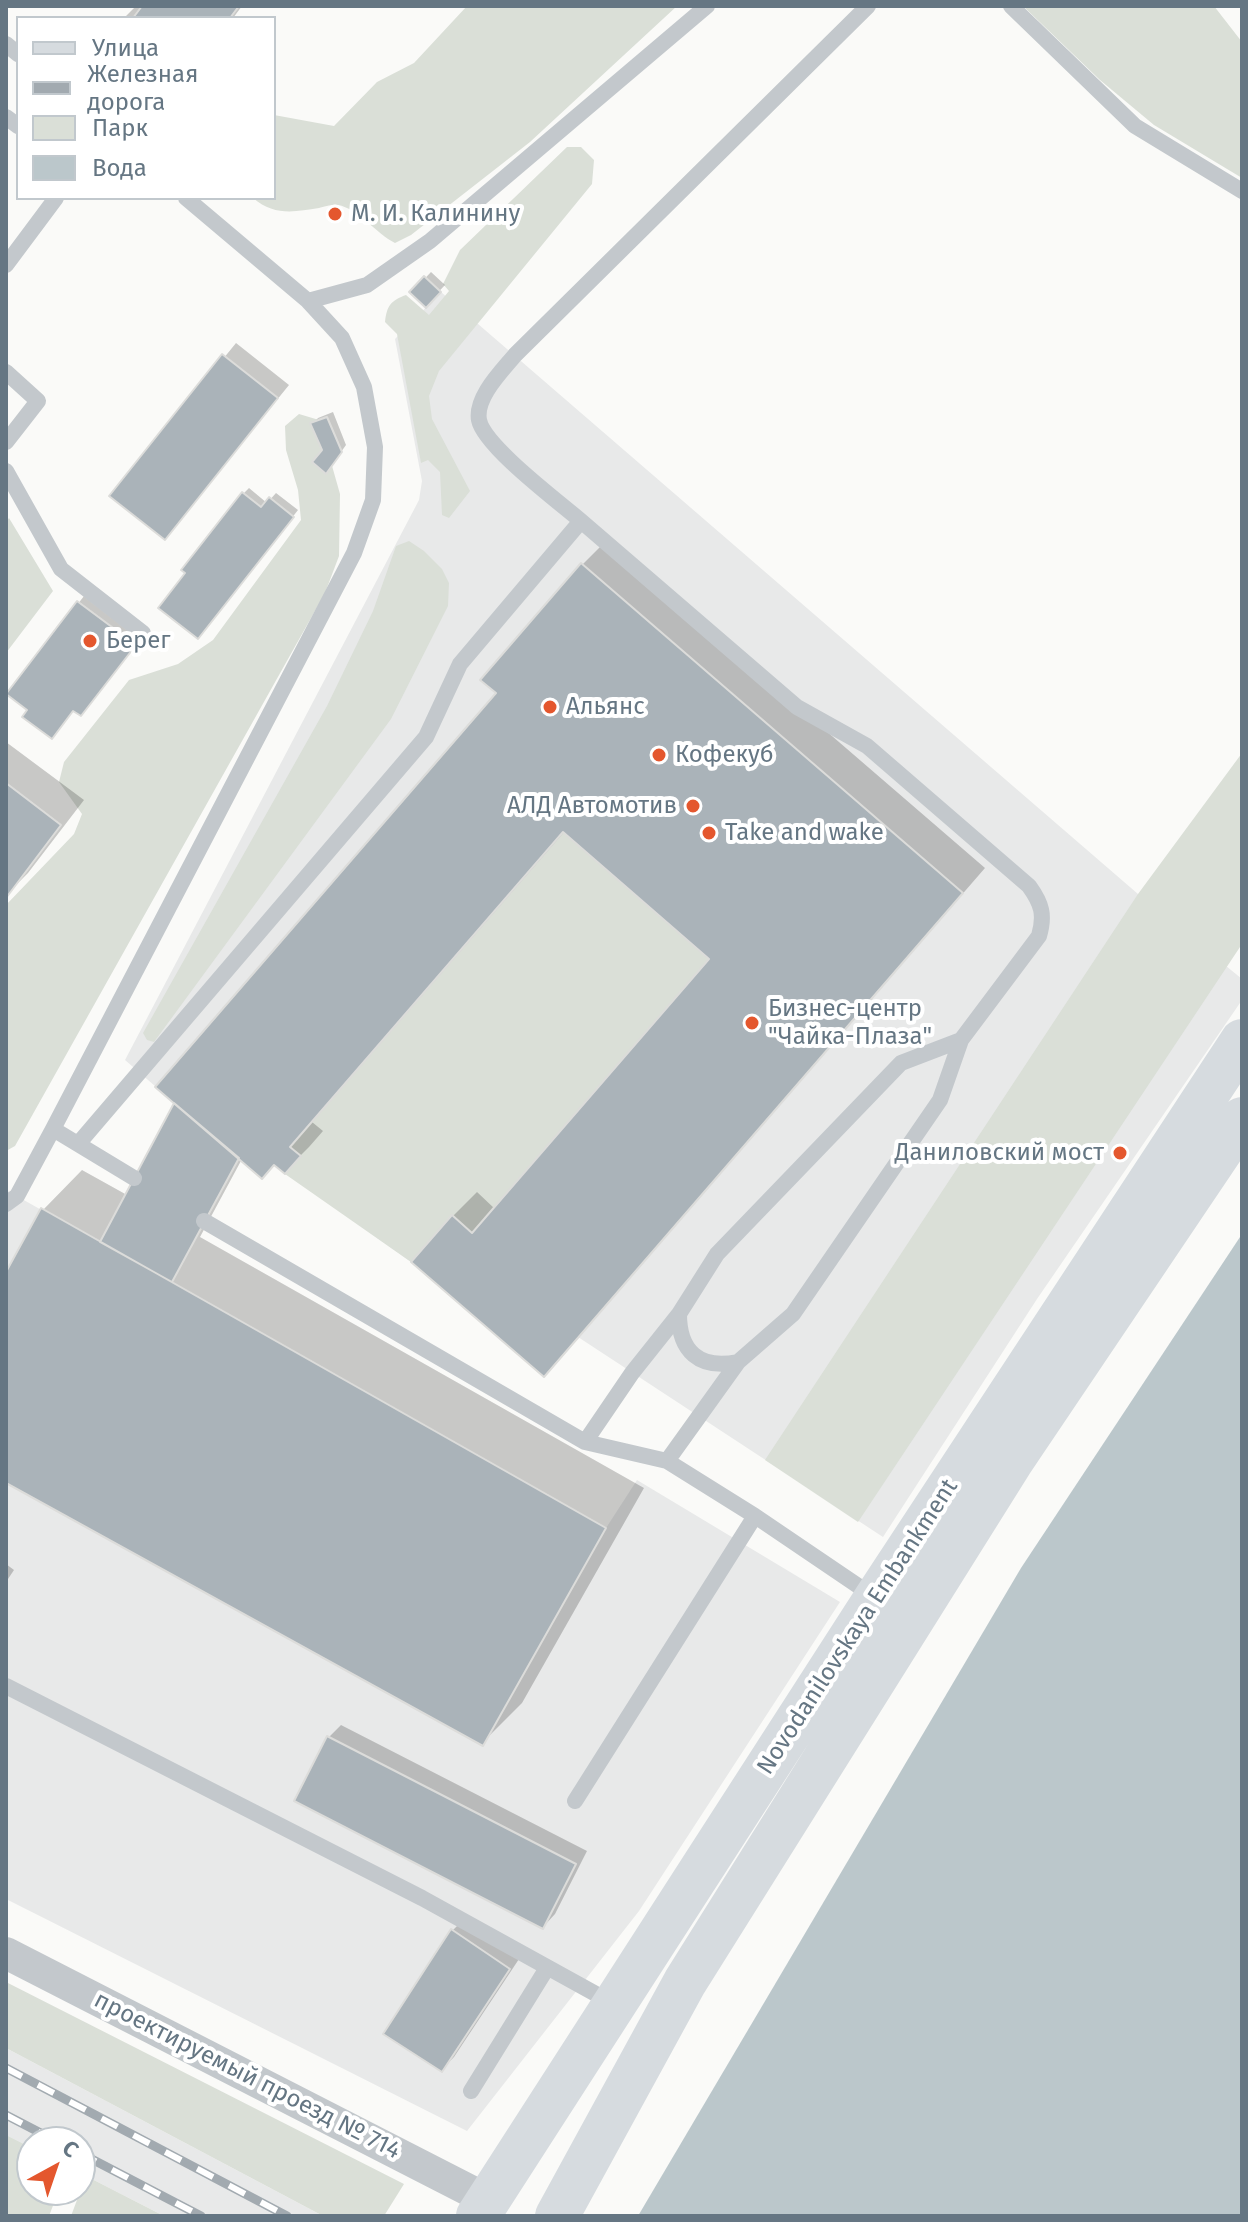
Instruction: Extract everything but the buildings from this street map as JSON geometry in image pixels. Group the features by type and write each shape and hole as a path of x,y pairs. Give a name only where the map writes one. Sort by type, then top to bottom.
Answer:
{"main road":[{"name":"Novodanilovskaya Embankment","path":"483,2208 876,1598 1242,1041"},
{"name":"Novodanilovskaya Embankment","path":"557,2216 702,1955 1011,1462 1242,1119"}],"street":[{"name":"проектируемый проезд № 714","path":"6,1953 483,2208"}],"lane":[{"path":"308,301 367,285 430,241 707,6"},
{"path":"667,1461 738,1362 793,1314 940,1100 961,1040 1039,936 1044,920 1041,903 1029,886 867,746 797,707 581,521 490,441 479,419 485,395 515,355 868,6"},
{"path":"1011,6 1135,126 1242,191"},
{"path":"6,265 55,200"},
{"path":"6,1204 17,1196 53,1129 354,553 373,500 375,447 364,387 342,338 308,301 188,200"},
{"path":"6,372 38,401 6,442"},
{"path":"6,471 61,569 143,633"},
{"path":"78,1144 426,737 460,664 581,521"},
{"path":"585,1442 632,1373 679,1314 717,1254 901,1063 961,1040"},
{"path":"53,1129 134,1178"},
{"path":"204,1221 585,1442 667,1461 876,1598"},
{"path":"679,1314 683,1343 693,1356 722,1365 738,1362"},
{"path":"575,1801 755,1516"},
{"path":"6,1686 422,1898 615,2005"},
{"path":"471,2091 547,1968"}],"shaded area":[{"name":"Бизнес-центр \"Чайка-Плаза\"","path":"441,292 1138,894 1242,979 1242,1000 1037,1299 883,1537 578,1337 544,1377 411,1262 275,1165 262,1179 125,1060 419,500 422,481 395,339"},
{"path":"6,1190 606,1528 637,1480 840,1602 639,1911 467,2131 6,1899"},
{"path":"6,2048 323,2216 164,2216 96,2181 96,2126 16,2126 16,2140 6,2135"}],"green space":[{"path":"467,6 677,6 530,142 411,235 395,243 345,207 333,205 284,211 269,208 256,200 276,200 276,115 334,126 377,82 414,63"},
{"path":"1023,6 1214,6 1242,42 1242,178 1154,125 1100,80"},
{"path":"567,147 581,147 594,160 592,184 439,371 429,396 432,419 470,491 449,518 442,515 440,472 428,460 421,463 397,334 385,322 387,312 393,302 406,295 429,315 449,291 443,284 460,250"},
{"path":"299,414 319,420 340,494 339,556 325,593 15,1146 6,1151 6,905 74,834 82,814 59,782 64,762 129,680 178,664 213,640 301,520 298,490 286,450 285,426"},
{"path":"9,518 53,591 6,653 6,522"},
{"path":"409,541 442,569 449,583 448,606 391,719 154,1042 147,1040 143,1033 327,706 373,611 396,546"},
{"path":"1242,753 1242,944 858,1522 765,1460 1138,894"},
{"path":"563,832 709,959 472,1233 451,1215 411,1262 285,1174 301,1156 290,1147"},
{"path":"6,1982 404,2184 384,2216 323,2216 6,2048"},
{"path":"6,2135 16,2140 16,2206 53,2206 49,2216 6,2216"},
{"path":"96,2181 164,2216 71,2216 75,2206 96,2206"}],"water":[{"path":"1242,1234 1242,2216 638,2216 1021,1568"}],"railway":[{"path":"6,2068 287,2216"},
{"path":"6,2115 27,2126"},
{"path":"96,2161 201,2216"}],"place":[{"name":"М. И. Калинину","path":"335,214"},
{"name":"Берег","path":"90,641"},
{"name":"Альянс","path":"550,707"},
{"name":"Кофекуб","path":"659,755"},
{"name":"АЛД Автомотив","path":"693,806"},
{"name":"Take and wake","path":"709,833"},
{"name":"Бизнес-центр \"Чайка-Плаза\"","path":"752,1023"},
{"name":"Даниловский мост","path":"1120,1153"}]}
